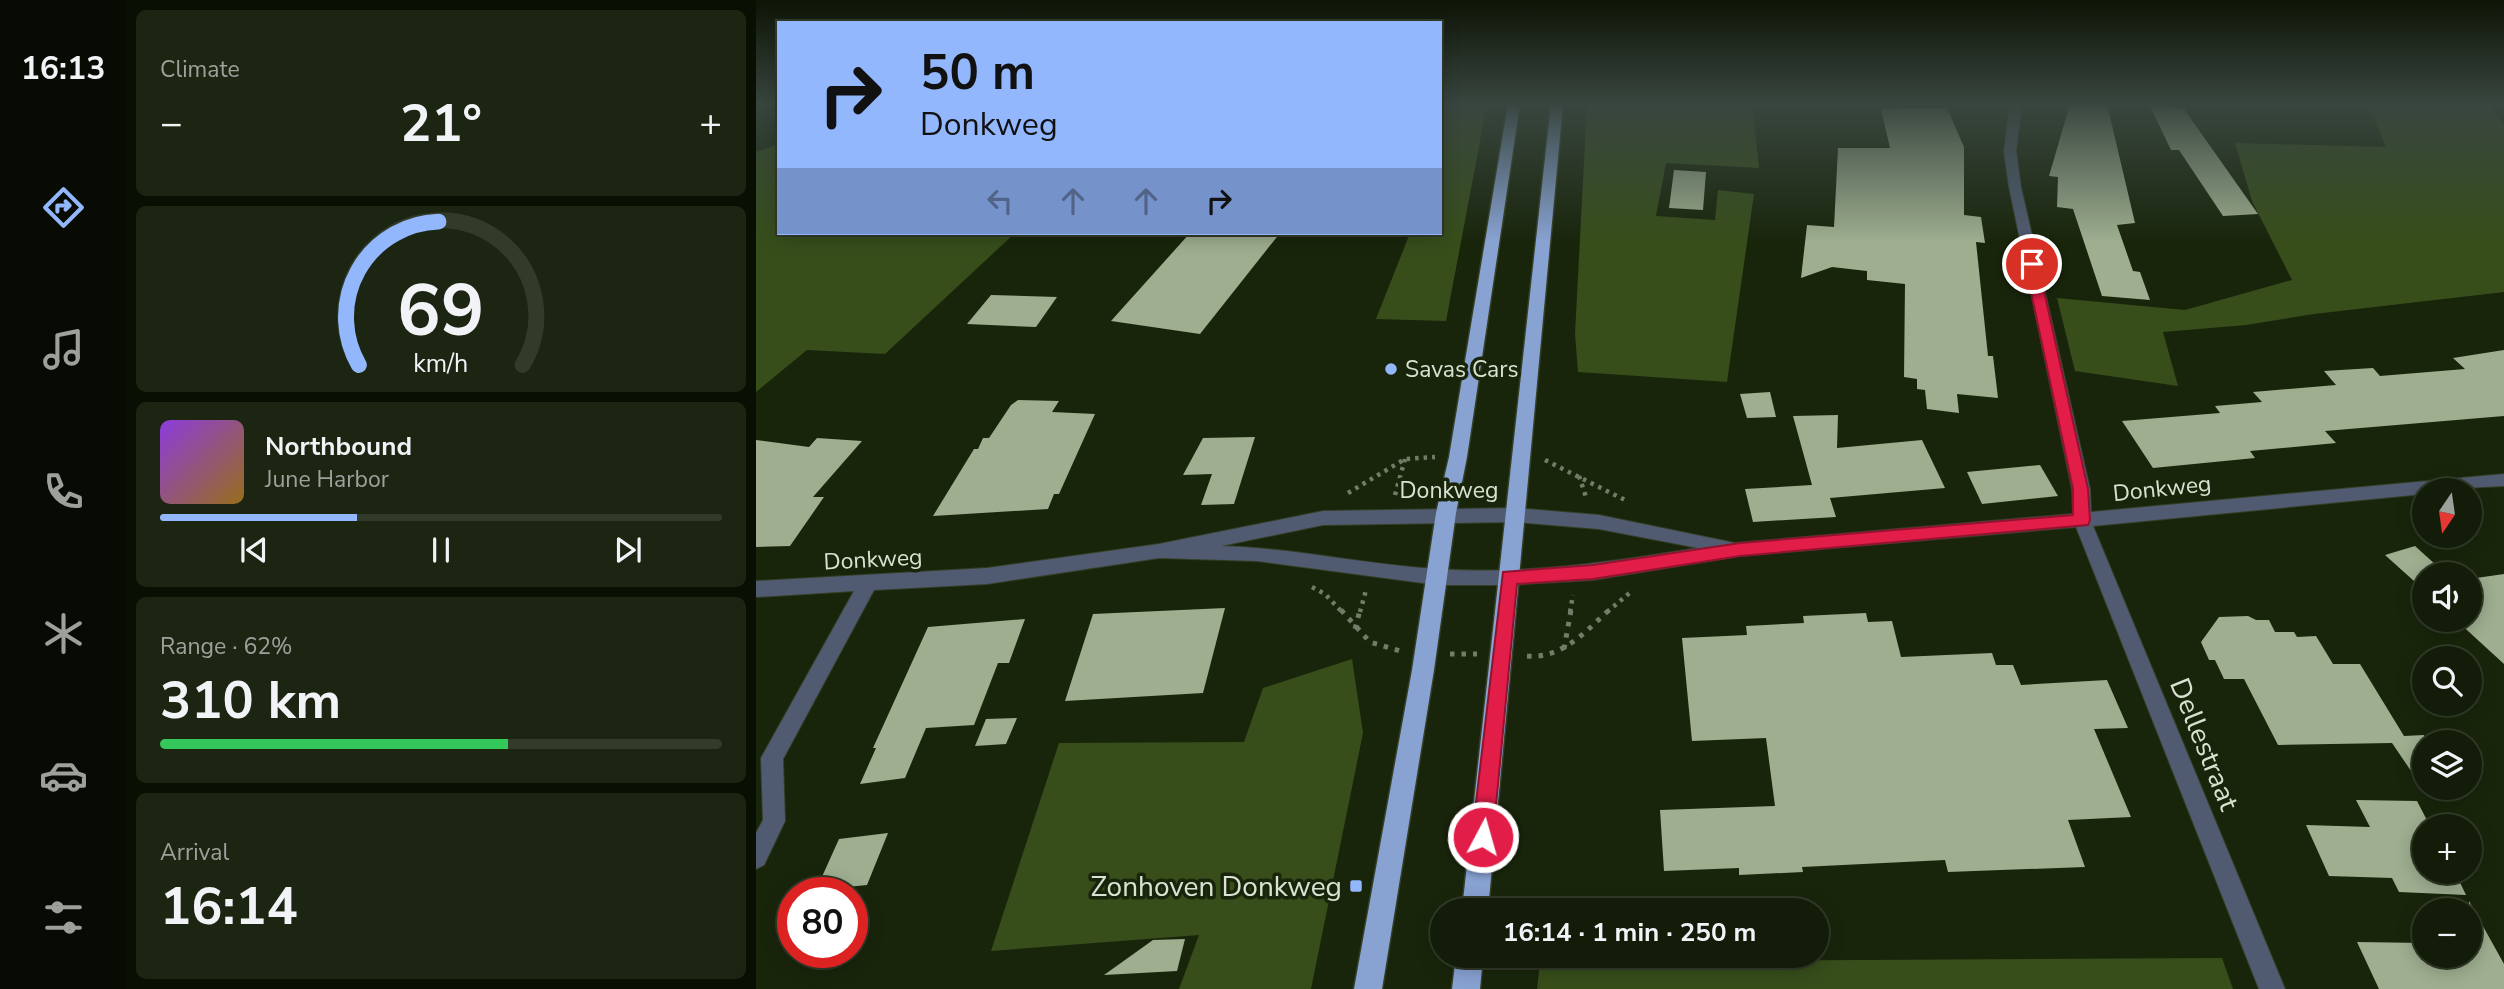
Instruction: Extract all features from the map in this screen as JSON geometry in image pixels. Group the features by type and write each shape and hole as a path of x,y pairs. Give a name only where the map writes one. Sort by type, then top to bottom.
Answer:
{"highway":[{"path":"1368,989 1507,150"},
{"path":"1476,898 1552,150"},
{"path":"1466,989 1469,968"}],"street":[{"name":"Dellestraat","path":"2010,150 2015,187 2081,489 2082,520 2272,989"},
{"name":"Donkweg","path":"1159,551 1257,554 1438,577 1509,577 1593,572 1740,550 2504,480"},
{"name":"Donkweg","path":"756,589 867,585 988,576 1159,551 1323,518 1446,513 1516,515 1599,522 1740,550"},
{"path":"756,857 774,821 772,758 867,585"}],"path":[{"path":"1521,457 1540,457 1578,475 1605,494 1636,504"},
{"path":"1303,583 1326,593 1355,630 1382,650 1545,657 1564,649 1614,604 1636,589"}],"green space":[{"path":"777,150 777,235 1013,235 885,354 807,350 756,392 756,152"},
{"path":"1442,150 1478,150 1446,321 1376,319 1409,235 1442,235"},
{"path":"1585,150 1757,150 1759,168 1666,163 1656,216 1715,220 1718,190 1754,194 1727,382 1578,372 1575,334"},
{"path":"2237,150 2504,150 2504,292 2314,314 2246,325 2163,332 2178,386 2075,371 2057,298 2185,310 2292,280 2252,201"},
{"path":"1352,659 1363,733 1311,989 1179,989 1199,935 991,951 1059,743 1244,742 1263,688"},
{"path":"2222,958 2233,989 1537,989 1539,968 1829,968 1829,960"}],"building":[{"path":"1838,150 1964,150 1964,215 1981,217 1985,243 1976,242 1988,356 1993,356 1998,398 1957,394 1959,413 1927,409 1925,390 1917,389 1917,379 1904,377 1905,284 1867,280 1867,271 1832,267 1801,278 1807,225 1834,227"},
{"path":"2057,150 2118,150 2135,223 2117,225 2133,271 2140,272 2150,300 2102,296 2073,209 2057,207 2058,177 2049,176"},
{"path":"2179,150 2213,150 2258,214 2223,216"},
{"path":"1674,170 1706,172 1703,210 1669,208"},
{"path":"1188,235 1278,235 1200,334 1111,321"},
{"path":"991,295 1057,297 1036,327 967,324"},
{"path":"2504,350 2504,416 2325,431 2336,443 2250,451 2255,458 2153,468 2122,421 2220,413 2215,406 2262,402 2253,392 2336,385 2324,371 2373,368 2380,376 2465,369 2453,358"},
{"path":"1770,392 1776,417 1747,418 1740,394"},
{"path":"1018,400 1059,401 1052,412 1095,414 1059,494 1054,494 1048,509 933,516 974,449 978,449 983,438 989,438 1011,405"},
{"path":"1838,415 1837,448 1922,440 1945,488 1830,498 1836,517 1753,522 1745,489 1812,485 1793,416"},
{"path":"1255,437 1234,504 1201,505 1212,474 1183,475 1203,438"},
{"path":"817,438 862,441 813,497 824,497 790,546 756,547 756,440 809,447"},
{"path":"2040,465 2058,496 1982,504 1967,472"},
{"path":"2412,547 2417,548 2433,562 2412,562 2412,579 2385,555"},
{"path":"2504,574 2504,664 2469,632 2482,632 2482,577"},
{"path":"1225,608 1203,693 1065,701 1093,614"},
{"path":"1866,613 1868,622 1892,621 1901,657 1992,653 1996,665 2013,665 2021,685 2107,680 2128,728 2094,729 2131,817 2068,820 2085,867 1948,872 1945,860 1802,867 1803,872 1739,875 1739,868 1664,871 1660,810 1775,806 1766,738 1692,741 1682,638 1747,635 1746,626 1804,623 1803,616"},
{"path":"2248,616 2256,620 2269,620 2275,632 2294,632 2297,637 2316,636 2333,664 2360,664 2404,736 2412,736 2412,772 2392,743 2278,745 2244,679 2224,679 2215,660 2209,660 2201,642 2219,617"},
{"path":"1025,619 1009,663 998,663 974,725 926,728 905,778 860,784 876,748 873,748 928,627"},
{"path":"1017,718 1006,744 975,746 986,719"},
{"path":"2356,800 2417,801 2424,814 2412,814 2412,884 2461,884 2466,895 2399,892 2392,878 2329,876 2306,825 2370,827"},
{"path":"888,833 868,883 868,877 822,877 839,839"},
{"path":"2482,924 2504,964 2504,989 2379,989 2357,942 2412,943 2412,968 2482,968"},
{"path":"1185,939 1177,971 1104,975 1153,940"}],"place":[{"name":"Savas Cars","path":"1391,369"},
{"name":"Zonhoven Donkweg","path":"1356,886"}],"route":[{"path":"1483,837 1509,577 1593,572 1740,550 2082,520 2081,489 2032,264"}]}
